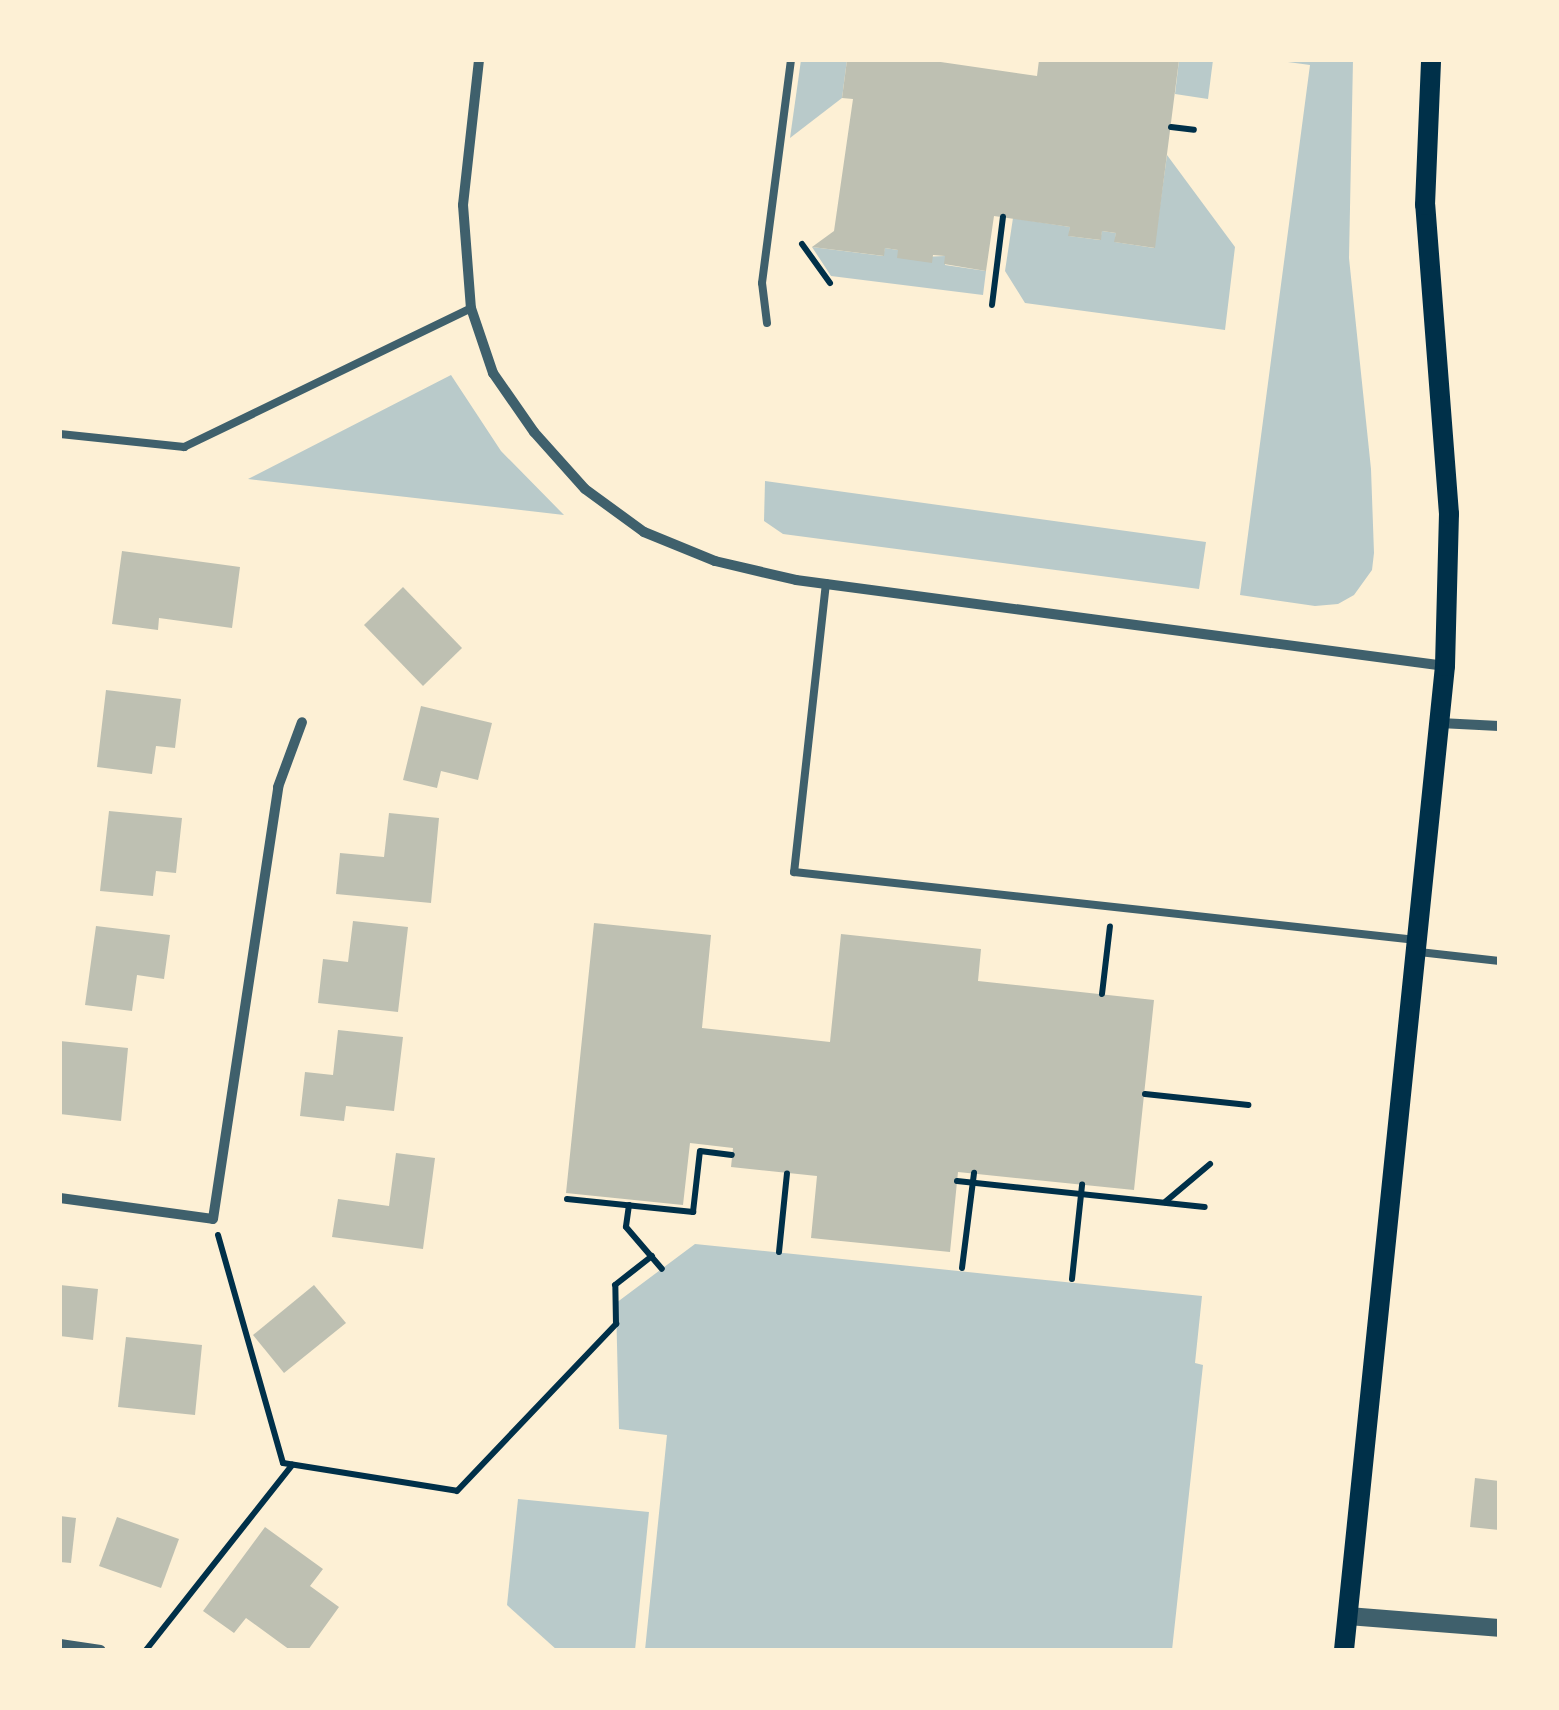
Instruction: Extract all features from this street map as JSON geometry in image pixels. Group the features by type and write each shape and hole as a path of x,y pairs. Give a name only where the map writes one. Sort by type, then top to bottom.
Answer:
{"main road":[{"path":"1344,1650 1445,666 1449,514 1425,206 1431,60"}],"street":[{"path":"479,60 463,205 471,308 492,373 534,432 585,489 644,532 715,561 826,584 1445,666"},
{"path":"60,1198 214,1219 278,787 302,722"},
{"path":"1440,723 1499,726"},
{"path":"1348,1616 1499,1628"},
{"path":"60,1644 101,1650"}],"lane":[{"path":"768,324 762,284 791,60"},
{"path":"60,434 184,447 471,308"},
{"path":"826,584 794,872 1112,906 1417,946 1499,961"}],"path":[{"path":"1171,127 1194,130"},
{"path":"992,305 1003,217"},
{"path":"802,244 830,282"},
{"path":"1102,994 1112,906"},
{"path":"1144,1094 1248,1105"},
{"path":"567,1199 693,1212 700,1152 732,1155"},
{"path":"1164,1202 1210,1164"},
{"path":"779,1252 787,1173"},
{"path":"958,1181 974,1178 1082,1189 1205,1207"},
{"path":"962,1268 974,1178"},
{"path":"1072,1279 1082,1189"},
{"path":"629,1206 626,1227 662,1268"},
{"path":"214,1219 283,1464 457,1491 616,1324 615,1285 652,1256"},
{"path":"146,1650 292,1465"}],"shaded area":[{"path":"801,60 847,60 842,98 790,138"},
{"path":"1179,60 1213,60 1208,99 1175,94"},
{"path":"1273,60 1353,60 1349,258 1371,469 1374,553 1372,570 1354,595 1338,604 1315,606 1240,595 1310,65"},
{"path":"1167,155 1235,247 1225,330 1025,303 1005,271 1013,218 1070,227 1069,236 1100,240 1102,231 1116,233 1115,242 1154,248"},
{"path":"812,247 883,256 885,248 898,250 898,258 945,256 945,265 986,271 983,295 831,276"},
{"path":"451,375 501,451 564,515 248,479"},
{"path":"765,481 1206,542 1199,589 783,534 764,521"},
{"path":"695,1244 1202,1296 1195,1363 1203,1365 1172,1650 645,1650 667,1435 619,1429 616,1303"},
{"path":"518,1499 649,1512 635,1650 557,1650 507,1605"}],"building":[{"path":"847,60 927,60 1037,76 1039,60 1179,60 1155,248 1114,242 1116,233 1102,231 1101,240 1068,236 1070,227 994,216 986,271 944,264 945,256 933,255 932,263 897,258 898,250 885,248 884,256 812,247 834,231 853,99 842,98"},
{"path":"122,551 240,567 232,628 159,618 158,630 112,624"},
{"path":"403,587 462,648 423,686 364,625"},
{"path":"106,690 181,699 175,748 156,746 152,774 97,767"},
{"path":"421,706 492,723 478,780 441,771 437,788 403,780"},
{"path":"109,811 182,818 176,873 156,871 153,896 100,891"},
{"path":"389,813 439,818 431,903 336,894 340,853 384,857"},
{"path":"353,921 408,927 398,1012 318,1003 323,959 348,962"},
{"path":"594,923 711,935 702,1028 830,1042 841,934 981,949 978,981 1154,1000 1134,1190 958,1172 950,1252 811,1238 817,1176 731,1167 733,1148 690,1143 683,1205 566,1193"},
{"path":"96,926 170,935 164,979 137,975 132,1011 85,1005"},
{"path":"338,1030 403,1037 394,1111 346,1106 344,1121 300,1116 305,1072 333,1075"},
{"path":"60,1041 128,1048 121,1121 60,1114"},
{"path":"396,1153 435,1158 423,1249 332,1237 338,1199 389,1206"},
{"path":"60,1285 98,1289 93,1340 60,1336"},
{"path":"314,1285 346,1323 284,1373 253,1335"},
{"path":"126,1337 202,1345 195,1415 118,1407"},
{"path":"1475,1478 1499,1481 1499,1530 1470,1527"},
{"path":"60,1516 76,1518 71,1563 60,1562"},
{"path":"117,1517 179,1539 161,1588 99,1566"},
{"path":"265,1527 323,1569 310,1586 339,1607 308,1650 290,1650 246,1618 234,1633 203,1611"}]}
